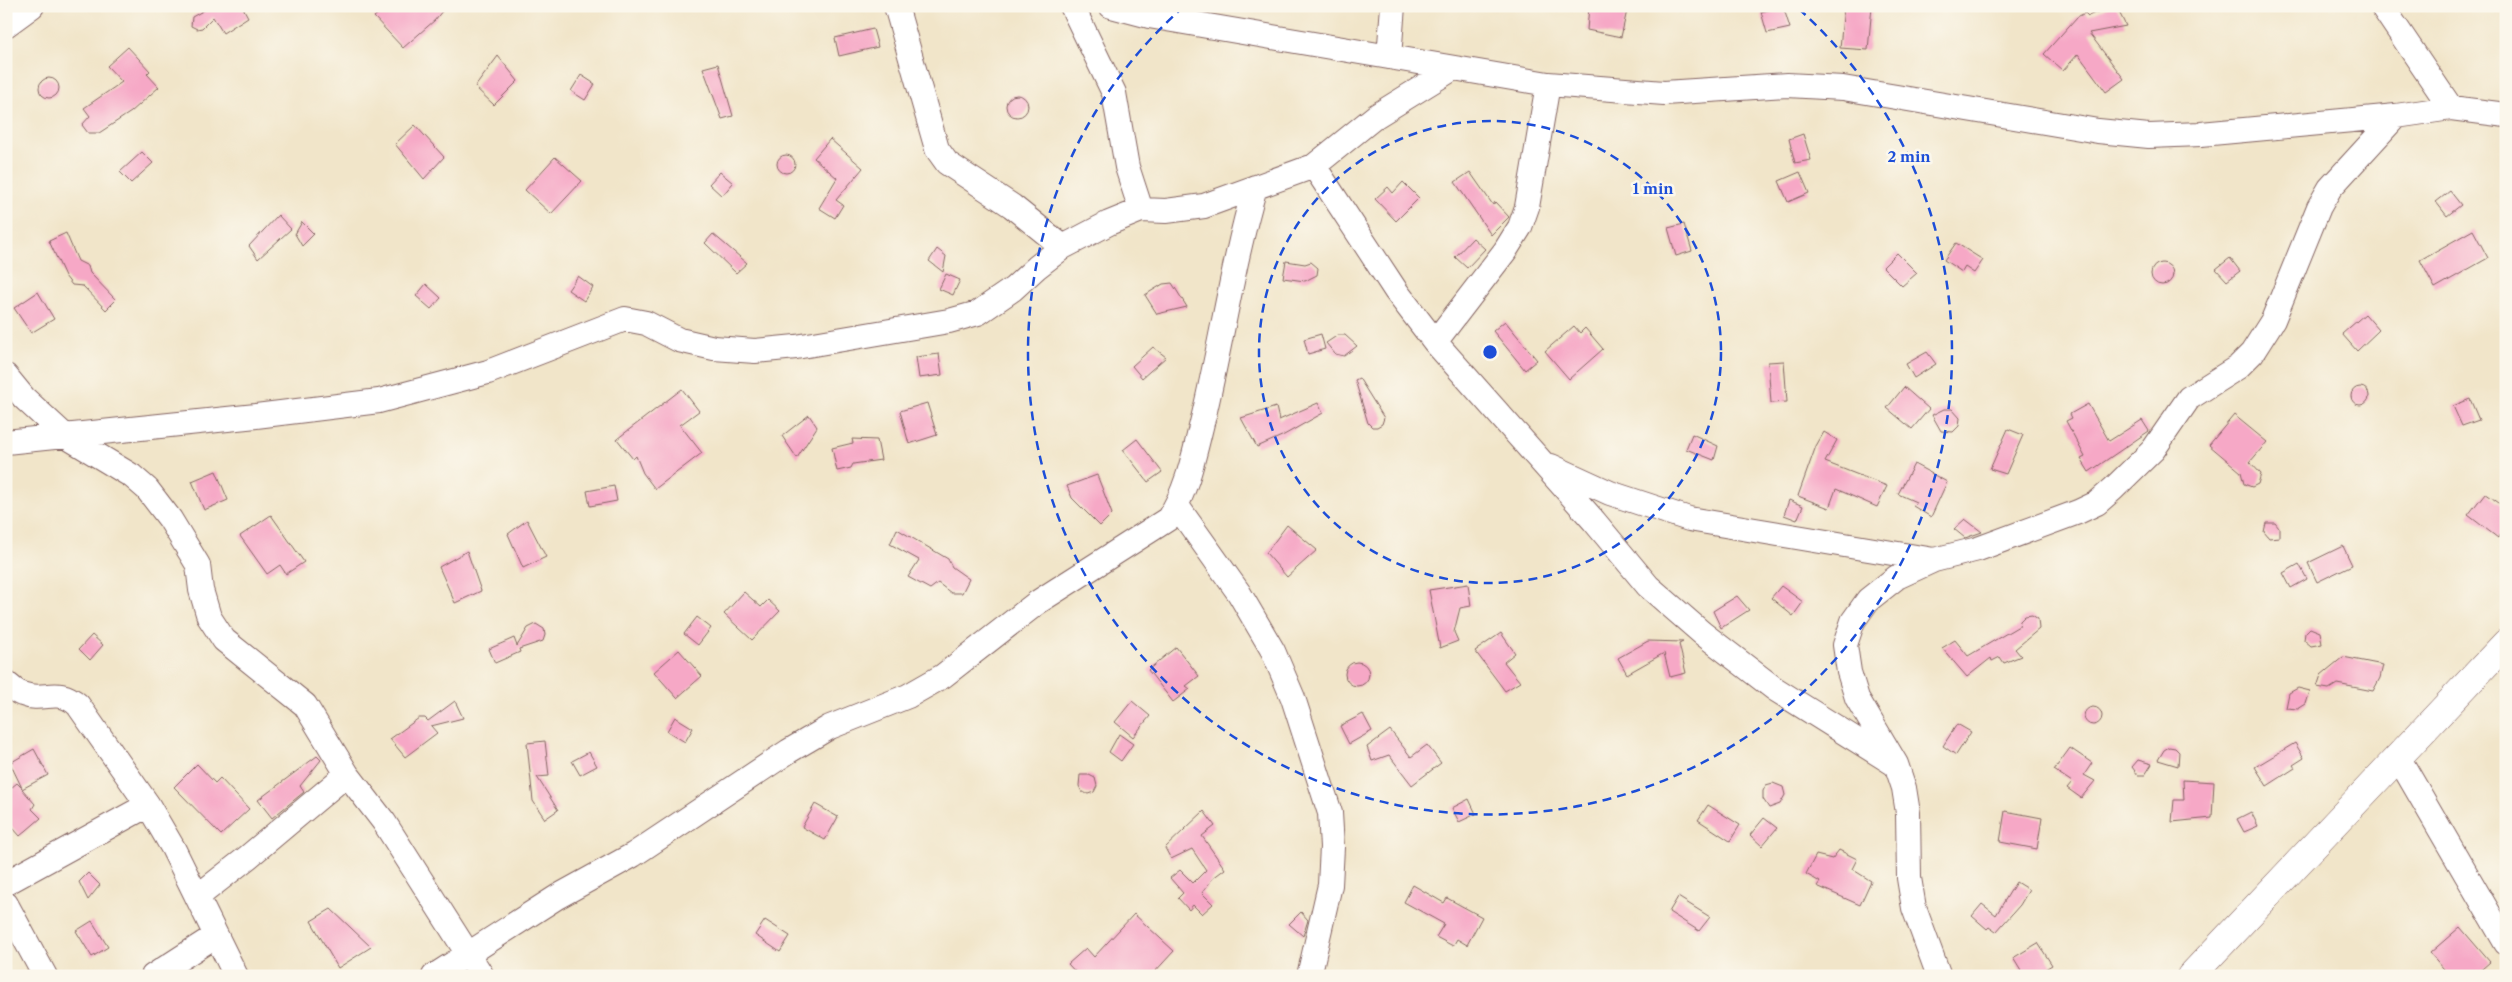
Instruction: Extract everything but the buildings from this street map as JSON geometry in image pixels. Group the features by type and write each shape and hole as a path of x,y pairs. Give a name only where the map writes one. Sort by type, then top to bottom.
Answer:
{"street":[{"path":"6,25 32,6"},
{"path":"896,6 937,150 947,163 1012,206 1063,247"},
{"path":"1072,6 1114,93 1127,167 1141,210"},
{"path":"1112,6 1149,16 1548,84 1664,93 1787,85 1843,88 2098,131 2149,136 2201,134 2396,116 2451,108 2506,114"},
{"path":"1389,57 1393,6"},
{"path":"2382,6 2451,108"},
{"path":"6,442 379,401 488,372 626,319 646,323 679,340 714,348 755,351 796,348 949,321 978,313 997,301 1063,247 1109,223 1141,210 1166,211 1204,206 1314,166 1369,121 1452,69"},
{"path":"1435,342 1506,251 1520,227 1526,207 1548,84"},
{"path":"1939,976 1914,908 1909,878 1908,813 1904,788 1896,764 1857,698 1849,672 1845,645 1853,621 1868,600 1897,577 1934,560 1978,548 2078,512 2096,503 2113,489 2153,450 2189,398 2238,367 2252,353 2274,320 2319,207 2330,188 2396,116"},
{"path":"1314,166 1396,291 1435,342 1648,586 1702,633 1775,689 1896,764"},
{"path":"434,976 557,897 632,855 789,751 830,727 908,696 943,676 1038,602 1168,520 1177,506 1198,438 1217,361 1239,243 1255,187"},
{"path":"6,376 35,409 64,435 132,476 147,489 170,519 198,566 201,590 209,617 224,640 304,705 347,774 384,822 466,955 482,976"},
{"path":"1539,460 1610,493 1689,519 1934,560"},
{"path":"1177,506 1239,592 1273,651 1296,706 1330,813 1332,847 1330,885 1308,976"},
{"path":"2191,976 2506,643"},
{"path":"6,682 24,695 37,697 60,694 71,698 78,705 148,805 236,976"},
{"path":"2398,758 2506,943"},
{"path":"197,897 347,774"},
{"path":"6,883 148,805"},
{"path":"6,904 45,976"},
{"path":"153,976 215,936"}]}
